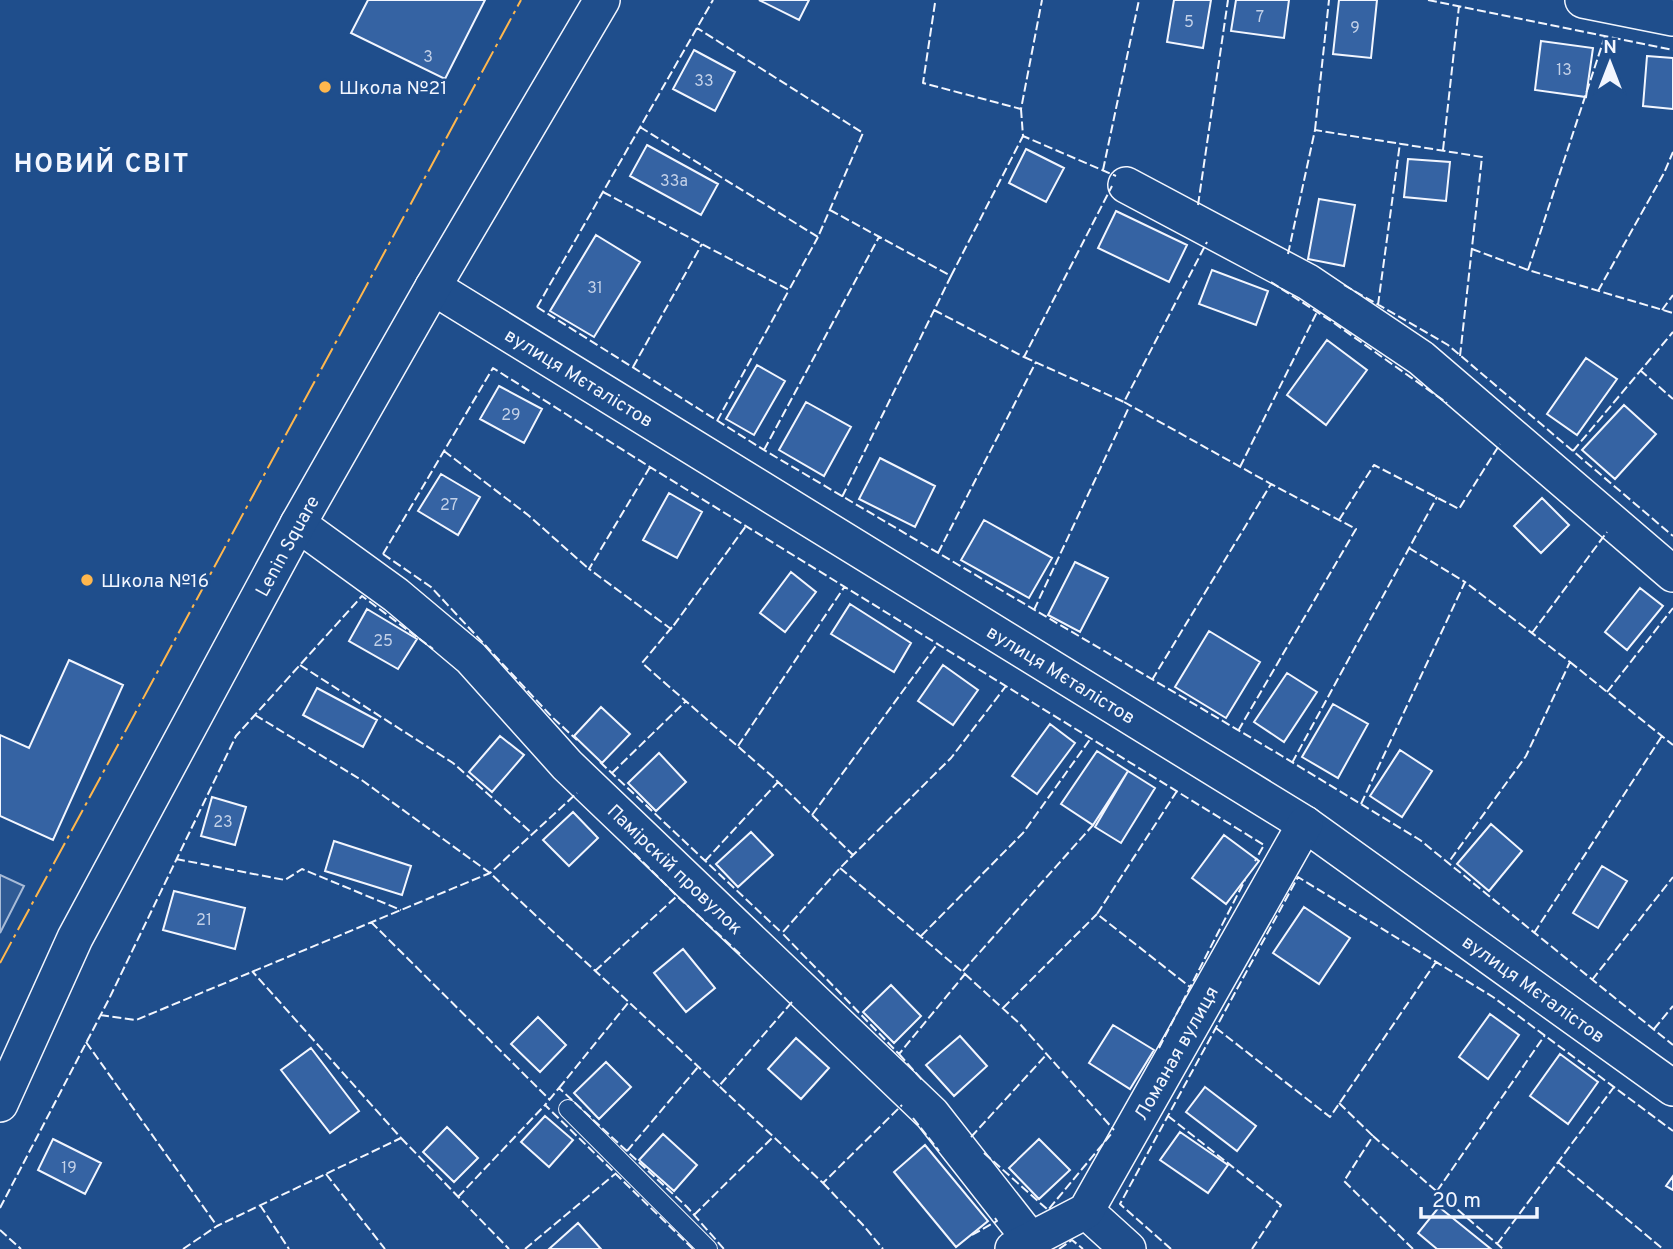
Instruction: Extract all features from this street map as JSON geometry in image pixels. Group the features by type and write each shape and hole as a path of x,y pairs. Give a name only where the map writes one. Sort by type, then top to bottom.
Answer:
{"street":[{"name":"Lenin Square","path":"0,1104 75,938 298,524 602,0"},
{"path":"1583,0 1673,18"},
{"path":"1126,185 1308,282 1420,358 1673,574"},
{"name":"вулиця Мєталістов","path":"433,288 1306,824 1673,1088"},
{"name":"Памірскій провулок","path":"298,524 396,595 471,658 567,765 932,1114 1022,1244"},
{"name":"Ломаная вулиця","path":"1086,1211 1306,824"},
{"path":"1022,1244 1086,1211 1128,1249"}],"lane":[{"path":"568,1109 708,1249"}],"shaded area":[{"path":"0,875 24,886 0,933"}],"building":[{"path":"368,0 485,0 445,79 351,33"},
{"path":"759,0 809,0 799,20"},
{"path":"1174,0 1211,0 1203,48 1167,42"},
{"path":"1236,0 1289,0 1284,38 1231,31"},
{"path":"1339,0 1377,0 1371,58 1333,54"},
{"path":"1541,41 1593,48 1586,97 1535,90"},
{"path":"694,50 735,72 715,111 673,89"},
{"path":"1647,56 1673,58 1673,109 1643,106"},
{"path":"647,145 718,184 701,215 630,176"},
{"path":"1026,149 1064,168 1046,202 1009,183"},
{"path":"1408,159 1450,162 1446,201 1404,197"},
{"path":"1319,199 1355,205 1344,266 1308,259"},
{"path":"1116,211 1187,245 1169,282 1098,248"},
{"path":"596,235 640,262 594,337 550,311"},
{"path":"1212,270 1268,291 1256,325 1199,304"},
{"path":"1327,340 1367,370 1326,425 1287,395"},
{"path":"1586,358 1617,379 1577,435 1547,414"},
{"path":"757,365 785,381 754,435 726,419"},
{"path":"499,386 542,409 524,443 480,419"},
{"path":"806,402 851,427 824,476 779,450"},
{"path":"1624,405 1656,434 1615,479 1582,450"},
{"path":"880,458 935,486 915,527 859,499"},
{"path":"441,474 480,497 458,535 418,511"},
{"path":"669,493 702,512 677,558 643,540"},
{"path":"1542,498 1569,525 1541,553 1514,526"},
{"path":"984,520 1052,558 1029,598 961,560"},
{"path":"1075,562 1108,578 1080,632 1048,615"},
{"path":"791,572 816,592 785,632 760,613"},
{"path":"1640,588 1663,606 1627,650 1605,632"},
{"path":"850,604 911,643 894,672 831,634"},
{"path":"367,609 417,639 398,669 349,641"},
{"path":"1209,631 1260,662 1226,718 1175,687"},
{"path":"69,660 123,685 53,840 0,816 0,735 29,748"},
{"path":"943,665 978,690 953,725 918,701"},
{"path":"1287,673 1317,692 1284,742 1254,722"},
{"path":"317,688 377,720 363,747 303,715"},
{"path":"1333,704 1368,724 1338,778 1302,757"},
{"path":"601,707 630,734 602,763 574,736"},
{"path":"1050,724 1075,743 1037,794 1012,776"},
{"path":"500,736 524,755 492,792 469,772"},
{"path":"1400,750 1432,771 1402,817 1370,796"},
{"path":"1097,751 1128,771 1093,825 1061,804"},
{"path":"659,753 686,782 656,811 628,783"},
{"path":"1128,771 1155,788 1121,843 1095,827"},
{"path":"212,797 246,807 235,845 201,836"},
{"path":"573,812 598,838 569,866 543,840"},
{"path":"1491,824 1522,851 1489,891 1457,864"},
{"path":"751,832 773,855 738,887 716,864"},
{"path":"1224,835 1259,861 1226,904 1192,878"},
{"path":"334,841 411,866 402,895 325,871"},
{"path":"1602,866 1627,881 1598,928 1573,913"},
{"path":"174,891 245,908 235,949 163,930"},
{"path":"1304,907 1350,938 1319,984 1273,953"},
{"path":"683,949 715,988 686,1012 654,973"},
{"path":"891,985 921,1016 894,1043 863,1012"},
{"path":"1490,1014 1519,1035 1488,1079 1459,1057"},
{"path":"538,1017 566,1045 540,1072 511,1044"},
{"path":"1113,1025 1154,1050 1130,1089 1089,1063"},
{"path":"960,1036 987,1066 954,1096 926,1065"},
{"path":"796,1038 829,1068 801,1099 768,1069"},
{"path":"311,1048 359,1111 330,1133 281,1070"},
{"path":"1560,1054 1598,1082 1568,1124 1530,1096"},
{"path":"606,1062 631,1087 599,1119 574,1093"},
{"path":"1205,1087 1256,1126 1237,1151 1186,1112"},
{"path":"545,1116 573,1140 549,1167 521,1142"},
{"path":"447,1127 478,1158 454,1182 423,1152"},
{"path":"1180,1132 1228,1165 1208,1193 1160,1160"},
{"path":"663,1134 697,1165 674,1191 639,1160"},
{"path":"53,1139 101,1163 85,1194 38,1170"},
{"path":"1039,1139 1070,1170 1039,1199 1009,1168"},
{"path":"925,1145 988,1221 956,1247 894,1172"},
{"path":"1673,1176 1673,1190 1666,1186"},
{"path":"1439,1207 1491,1249 1437,1249 1418,1233"},
{"path":"578,1223 601,1249 549,1249"}],"fence":[{"path":"537,307 713,0"},
{"path":"935,3 923,83 1021,109 1042,0"},
{"path":"1103,170 1139,0"},
{"path":"1198,205 1228,0"},
{"path":"1315,130 1329,0"},
{"path":"1428,0 1673,50"},
{"path":"1443,150 1459,6"},
{"path":"640,127 818,237 863,133 697,28"},
{"path":"1605,36 1528,270 1673,313"},
{"path":"1021,109 1023,136 1116,176"},
{"path":"1288,254 1315,130 1482,157 1460,356"},
{"path":"951,276 1023,136"},
{"path":"1378,305 1400,143"},
{"path":"1598,291 1673,152"},
{"path":"934,310 1024,357 1112,186"},
{"path":"603,192 789,290 818,237"},
{"path":"830,210 951,276 842,497"},
{"path":"764,450 879,237"},
{"path":"1024,357 1124,402 1207,242"},
{"path":"633,367 702,244"},
{"path":"1472,249 1528,270"},
{"path":"1271,282 1447,403"},
{"path":"1344,285 1448,345 1673,536"},
{"path":"717,421 789,290"},
{"path":"1662,310 1673,295"},
{"path":"537,307 764,450 1420,840 1673,1045"},
{"path":"1240,467 1317,312"},
{"path":"1573,451 1673,332"},
{"path":"938,553 1036,362"},
{"path":"383,554 493,368 1264,845 1255,861"},
{"path":"1640,370 1673,399"},
{"path":"1124,402 1271,484"},
{"path":"1034,610 1130,405"},
{"path":"1339,520 1374,465 1459,509 1500,444"},
{"path":"444,451 528,515 589,569"},
{"path":"650,467 589,569 671,629 746,526"},
{"path":"1152,680 1271,484 1356,529 1238,731"},
{"path":"1292,763 1437,497"},
{"path":"1532,633 1607,532"},
{"path":"1409,548 1465,582"},
{"path":"383,554 431,587 552,717 577,740"},
{"path":"1361,804 1465,582 1570,662 1526,756 1448,863"},
{"path":"738,746 845,586"},
{"path":"0,1208 109,999 236,736 362,596 433,649"},
{"path":"1607,692 1673,608"},
{"path":"672,627 642,663 773,777 853,855"},
{"path":"812,815 938,643"},
{"path":"1570,662 1673,745"},
{"path":"300,665 453,763 533,834"},
{"path":"840,868 965,974 899,1054 782,933 840,868 951,758 1006,686"},
{"path":"612,773 686,701"},
{"path":"255,715 363,781 490,873 719,1086"},
{"path":"1534,933 1662,736"},
{"path":"921,936 1023,833 1091,738"},
{"path":"600,762 782,933"},
{"path":"705,861 778,782"},
{"path":"1177,791 1097,914 1190,987"},
{"path":"100,1015 136,1020 490,873 577,793"},
{"path":"963,971 1093,825"},
{"path":"634,853 740,954"},
{"path":"176,859 285,880 302,869 401,910"},
{"path":"1171,1249 1120,1204 1298,877 1493,997 1673,1131"},
{"path":"1592,980 1673,877"},
{"path":"1159,1048 1245,880"},
{"path":"595,971 677,896"},
{"path":"1003,1008 1097,914"},
{"path":"371,922 550,1100"},
{"path":"1216,1028 1330,1117 1436,962"},
{"path":"183,1249 217,1226 401,1138 252,971"},
{"path":"965,974 1020,1024 1114,1130"},
{"path":"792,1002 719,1086 823,1183 902,1105"},
{"path":"559,1088 628,1003"},
{"path":"1654,1029 1673,1006"},
{"path":"1437,1191 1545,1035"},
{"path":"86,1042 217,1226"},
{"path":"899,1054 923,1081"},
{"path":"971,1137 1047,1054"},
{"path":"627,1151 698,1067"},
{"path":"1497,1244 1614,1087"},
{"path":"693,1249 545,1105 559,1088 687,1207 724,1249"},
{"path":"1339,1103 1373,1136"},
{"path":"458,1197 545,1105"},
{"path":"1168,1116 1281,1205 1252,1249"},
{"path":"913,1118 939,1151"},
{"path":"984,1153 1048,1210 1112,1133"},
{"path":"1413,1249 1344,1181 1373,1136 1503,1249"},
{"path":"694,1215 773,1137"},
{"path":"401,1138 509,1249"},
{"path":"1558,1162 1663,1249"},
{"path":"326,1174 385,1249"},
{"path":"525,1249 615,1174"},
{"path":"823,1183 883,1249"},
{"path":"260,1205 289,1249"},
{"path":"972,1235 997,1221 995,1218"},
{"path":"0,1230 21,1249"},
{"path":"1059,1249 1072,1240 1083,1249"}],"power":[{"path":"0,963 521,0"}],"place":[{"name":"Школа №21","path":"325,87"},
{"name":"Школа №16","path":"87,580"}],"district":[{"name":"НОВИЙ СВІТ","path":"102,163"}]}
